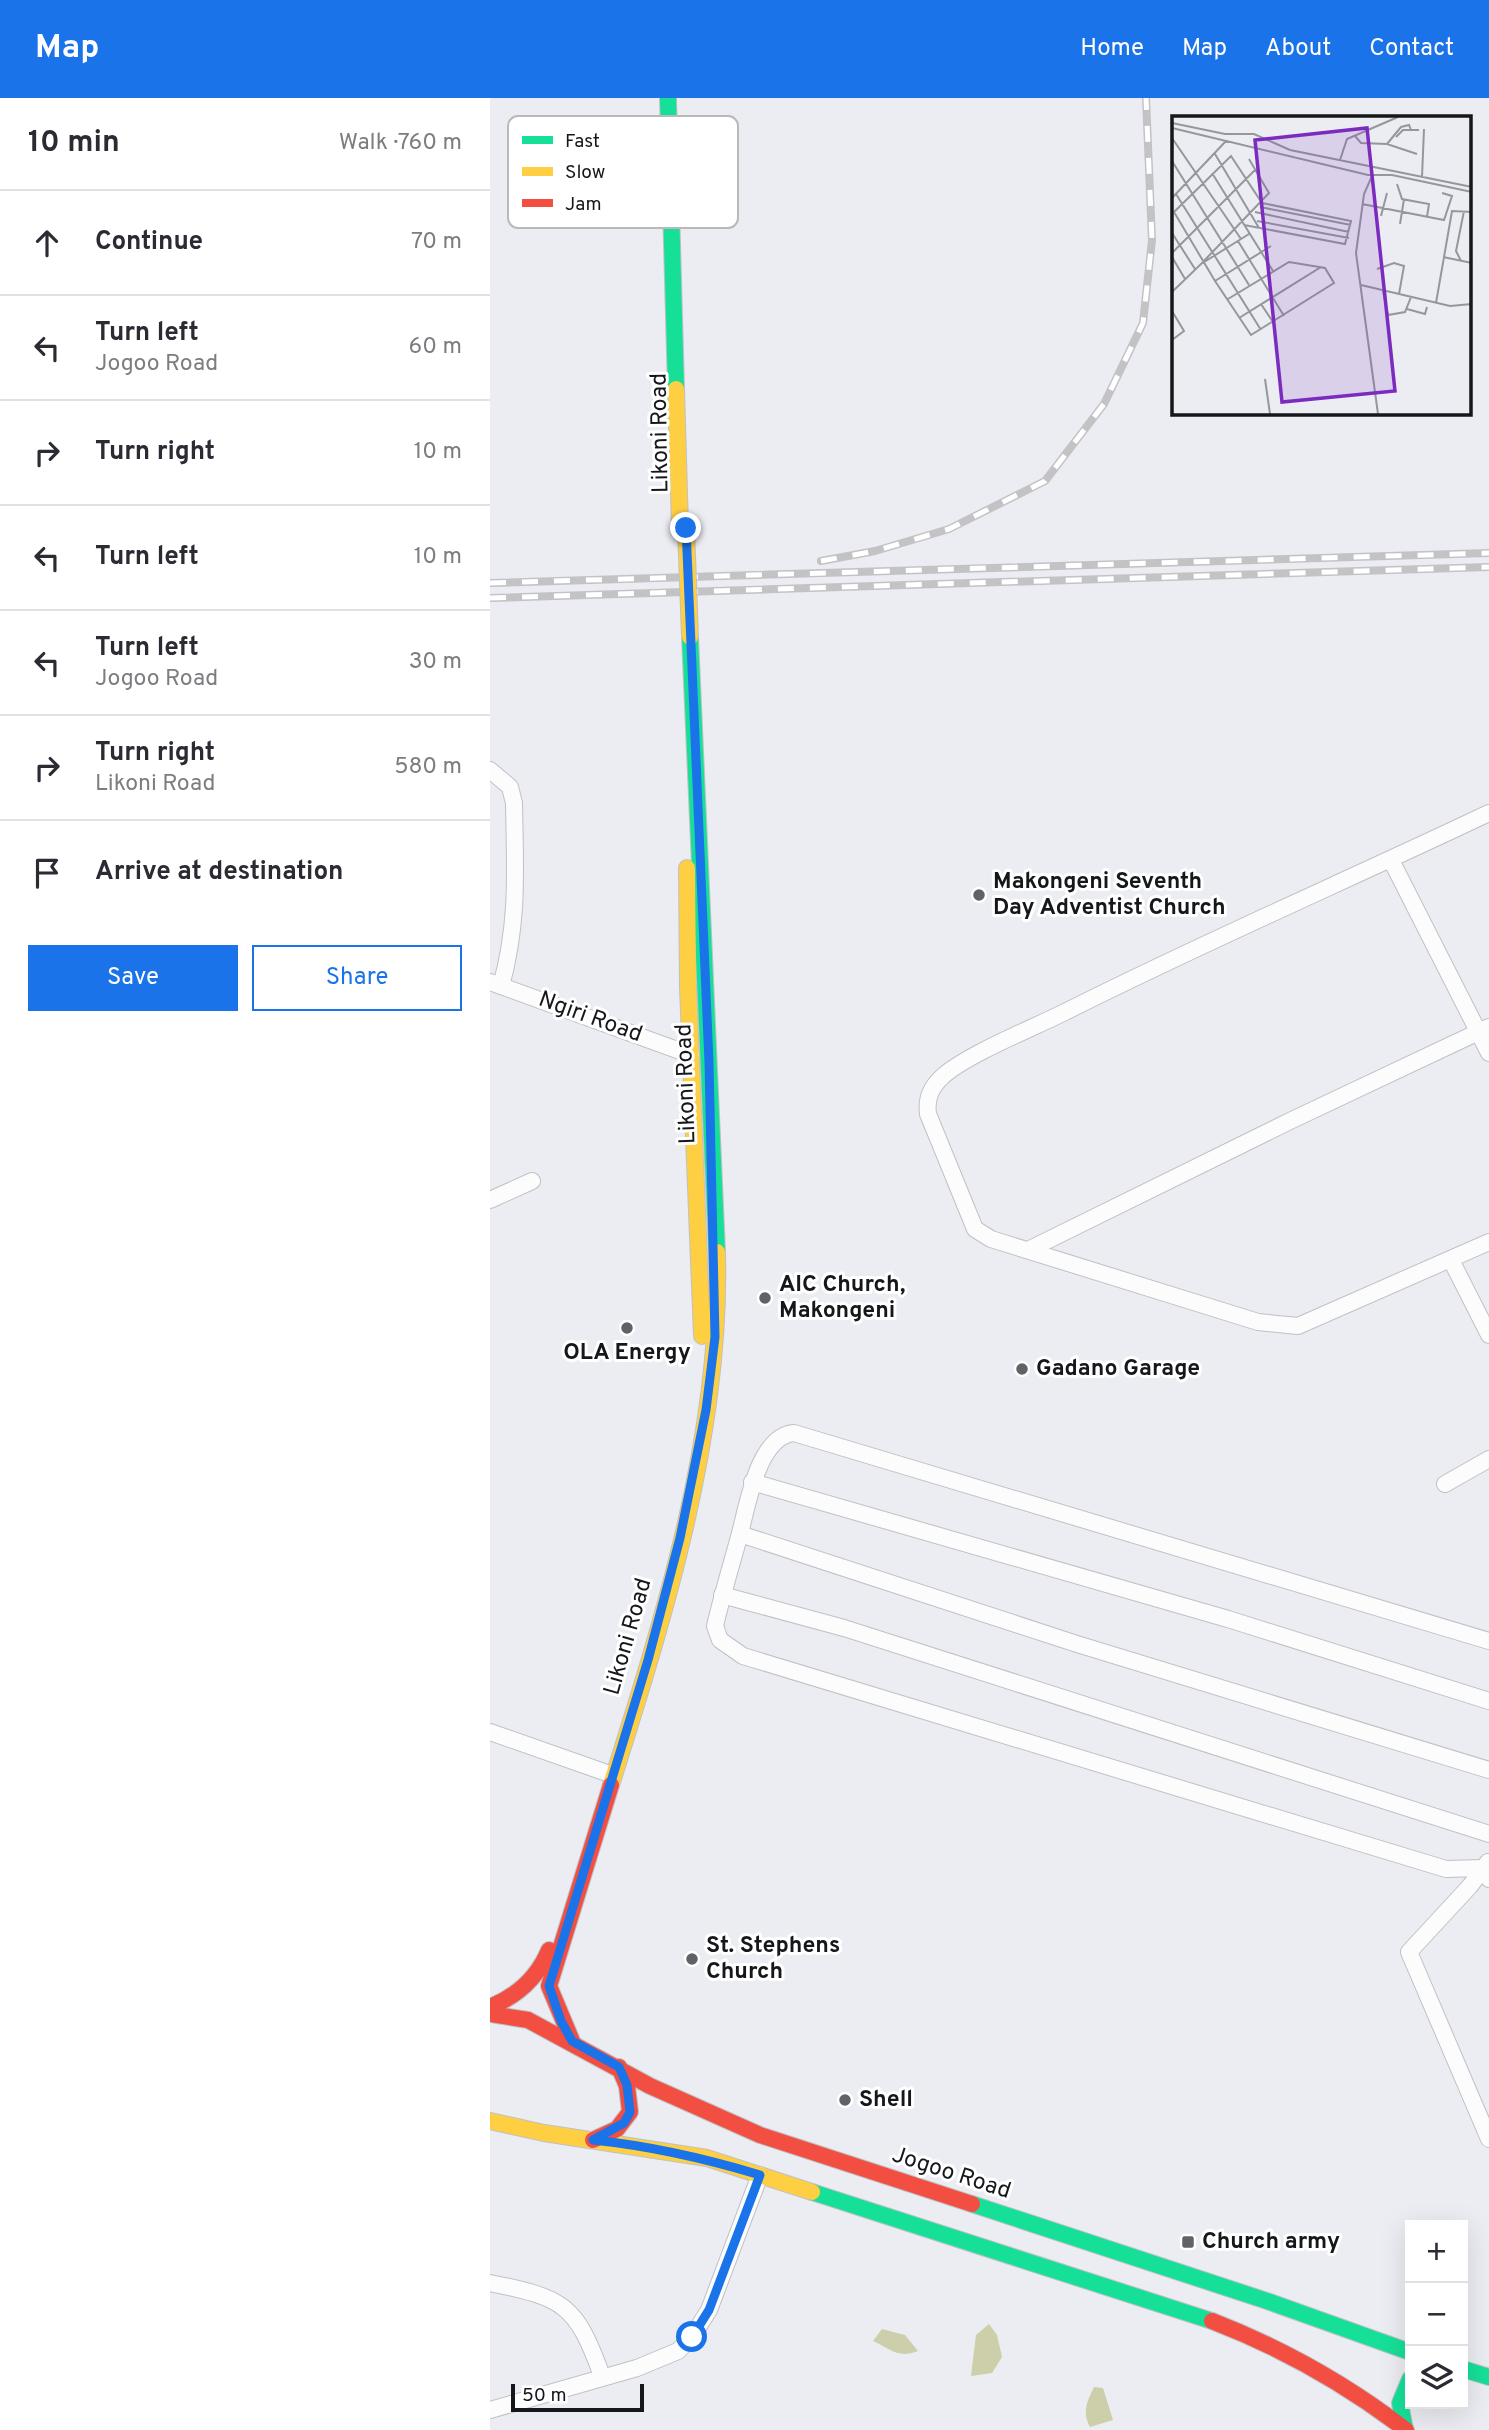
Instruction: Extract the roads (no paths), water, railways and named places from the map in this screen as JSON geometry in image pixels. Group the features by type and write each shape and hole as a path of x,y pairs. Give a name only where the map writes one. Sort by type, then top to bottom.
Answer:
{"street":[{"name":"Likoni Road","path":"668,98 669,116"},
{"name":"Likoni Road","path":"675,98 675,116"},
{"name":"Likoni Road","path":"490,2007 509,1999 543,1968 604,1772 674,1527 702,1340 691,1055 686,636 673,228"},
{"name":"Likoni Road","path":"677,228 683,528"},
{"name":"Likoni Road","path":"572,2041 561,2021 549,1986 648,1660 680,1538 706,1410 715,1337 709,1062 686,636"},
{"path":"490,770 510,787 514,803 517,901 514,929 495,984"},
{"path":"1489,813 1100,995 969,1061 944,1075 934,1086 926,1103 928,1114 975,1229 991,1239 1258,1322 1287,1327 1307,1323 1489,1242"},
{"path":"1391,860 1484,1029 1489,1053"},
{"name":"Ngiri Road","path":"495,984 691,1055"},
{"path":"1028,1250 1484,1029"},
{"path":"490,1200 532,1181"},
{"path":"1451,1260 1489,1335"},
{"path":"1487,1869 1446,1869 743,1656 720,1640 715,1626 752,1482 777,1440 788,1433 801,1433 1489,1641"},
{"path":"1445,1484 1489,1459"},
{"path":"752,1482 1228,1619 1489,1701"},
{"path":"740,1534 1077,1644 1489,1770"},
{"path":"722,1595 844,1629 1139,1725 1489,1834"},
{"path":"490,1732 604,1772"},
{"path":"1487,1869 1409,1952 1489,2139"},
{"name":"Jogoo Road","path":"490,2014 528,2020 670,2095 760,2134 1268,2301 1405,2350"},
{"path":"593,2140 617,2129 630,2112 627,2085 619,2067"},
{"path":"490,2121 562,2137 643,2146 707,2158 1193,2314 1265,2341 1328,2374 1405,2430"},
{"path":"490,2410 602,2376 638,2368 678,2351 692,2337 709,2310 760,2175"},
{"path":"490,2283 528,2291 558,2302 587,2334 602,2376"},
{"path":"1468,2371 1489,2377"},
{"path":"1405,2388 1399,2409 1405,2430"}],"railway":[{"path":"821,561 875,551 949,529 1045,481 1104,404 1143,323 1152,240 1146,98"},
{"path":"490,583 1489,553"},
{"path":"490,598 1489,567"}],"place":[{"name":"Makongeni Seventh Day Adventist Church","path":"979,895"},
{"name":"AIC Church, Makongeni","path":"765,1298"},
{"name":"OLA Energy","path":"627,1328"},
{"name":"Gadano Garage","path":"1022,1369"},
{"name":"St. Stephens Church","path":"692,1959"},
{"name":"Shell","path":"845,2100"},
{"name":"Church army","path":"1188,2242"}]}
